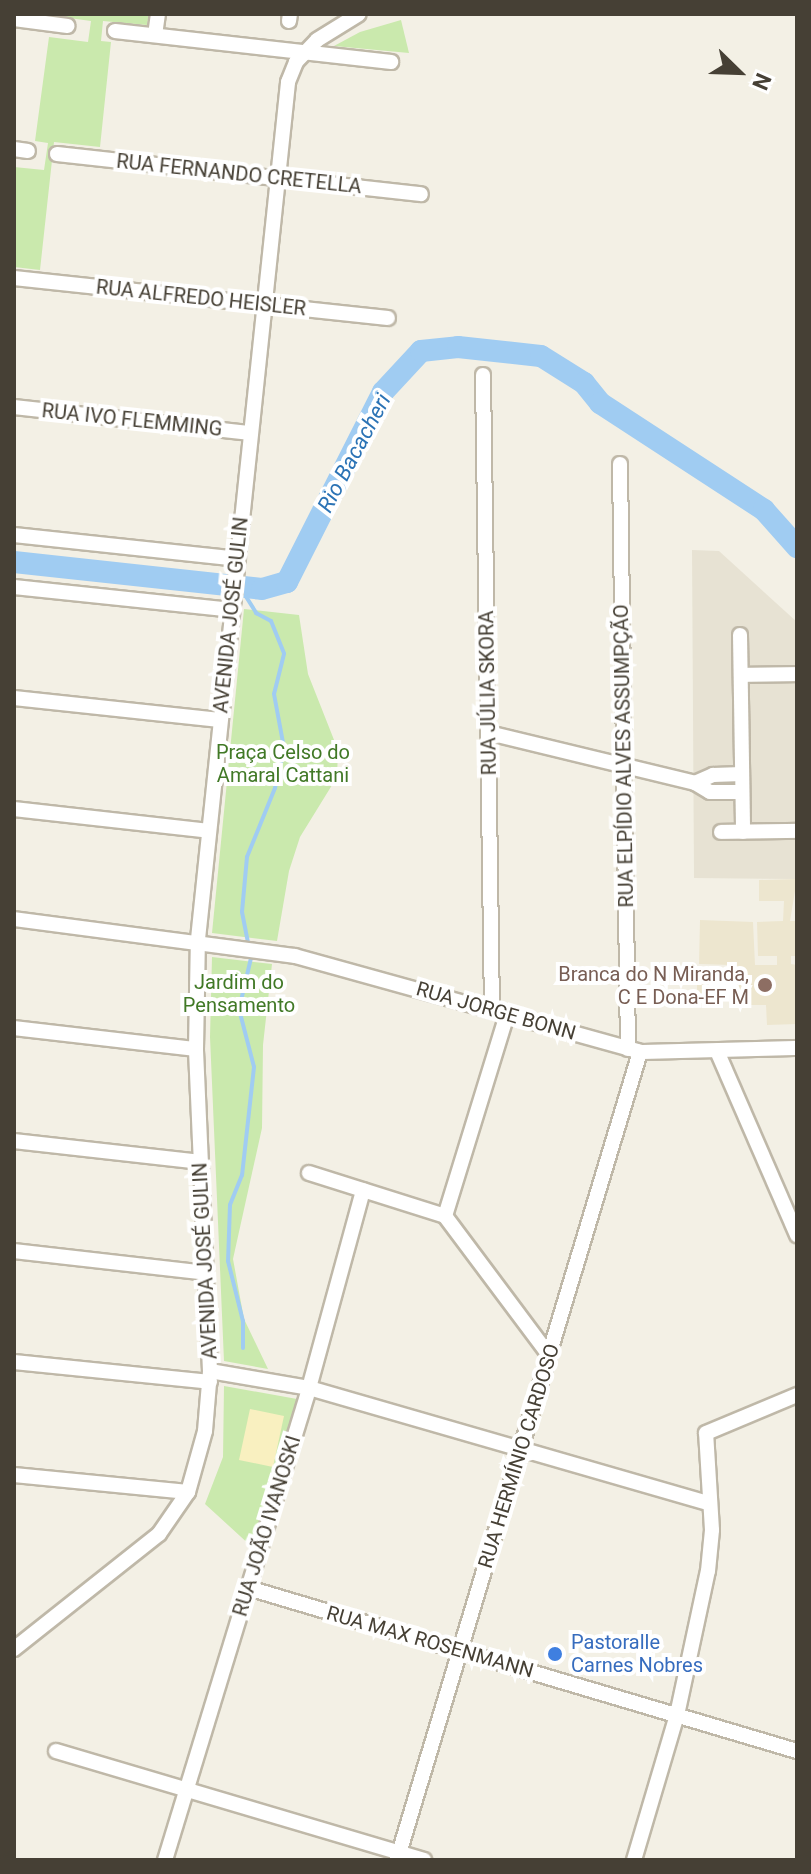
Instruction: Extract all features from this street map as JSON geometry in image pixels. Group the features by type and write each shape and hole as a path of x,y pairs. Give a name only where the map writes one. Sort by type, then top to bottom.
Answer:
{"street":[{"path":"155,35 158,14"},
{"name":"AVENIDA JOSÉ GULIN","path":"16,1642 147,1545 188,1492 205,1431 210,1376 196,1049 198,939 288,82 305,52 332,28 359,14"},
{"path":"14,19 68,26"},
{"path":"115,31 391,62"},
{"name":"RUA FERNANDO CRETELLA","path":"57,154 421,194"},
{"name":"RUA ALFREDO HEISLER","path":"14,278 388,318"},
{"name":"RUA JÚLIA SKORA","path":"483,375 492,1010"},
{"name":"RUA IVO FLEMMING","path":"14,407 251,433"},
{"name":"RUA ELPÍDIO ALVES ASSUMPÇÃO","path":"620,464 624,765 634,1050"},
{"path":"14,535 237,565"},
{"path":"14,587 232,606"},
{"path":"740,635 743,832"},
{"path":"741,675 797,674"},
{"path":"14,698 220,720"},
{"path":"489,733 695,783 710,792 742,792"},
{"path":"695,783 713,775 742,774"},
{"path":"14,809 209,831"},
{"path":"721,832 797,831"},
{"name":"RUA JORGE BONN","path":"14,919 198,939 295,956 634,1050 797,1048"},
{"path":"445,1216 507,1014"},
{"path":"14,1028 196,1049"},
{"name":"RUA HERMÍNIO CARDOSO","path":"398,1856 549,1355 634,1050"},
{"path":"717,1051 797,1235"},
{"path":"14,1141 201,1162"},
{"path":"309,1173 445,1216 549,1355"},
{"name":"RUA JOÃO IVANOSKI","path":"165,1860 309,1388 363,1190"},
{"path":"14,1251 206,1273"},
{"path":"14,1362 210,1376 309,1388 710,1504"},
{"path":"634,1860 677,1715 708,1571 710,1504 706,1433 797,1395"},
{"path":"14,1475 188,1492"},
{"name":"RUA MAX ROSENMANN","path":"248,1588 797,1751"},
{"path":"56,1751 398,1856 424,1860"}],"shaded area":[{"path":"692,550 719,551 797,622 797,879 694,878"},
{"path":"797,879 790,921 797,921 797,956 791,956 791,964 797,965 797,1024 767,1025 766,1005 734,1005 731,965 699,964 700,920 753,922 755,965 777,965 777,956 758,956 757,922 783,921 784,901 759,901 759,880"},
{"path":"725,968 724,995 697,995 697,969"}],"green space":[{"path":"40,14 149,14 147,25 103,21 101,41 111,42 100,147 54,142 40,270 14,267 14,167 44,170 48,143 35,141 49,37 88,42 91,21"},
{"path":"401,20 409,53 334,46 360,32"},
{"name":"Praça Celso do Amaral Cattani","path":"244,609 299,615 308,674 338,750 337,777 300,837 289,871 277,941 212,933"},
{"name":"Jardim do Pensamento","path":"212,957 272,964 263,1045 262,1128 233,1259 244,1319 268,1369 224,1361 210,1037"},
{"path":"224,1386 297,1399 252,1547 205,1504 223,1457"}],"sand":[{"path":"250,1409 284,1416 273,1467 239,1460"}],"waterway":[{"name":"Rio Bacacheri","path":"14,562 262,589 287,582 383,392 421,351 458,347 541,356 584,383 600,403 764,510 797,547"},
{"path":"240,587 256,613 271,621 284,654 274,694 284,748 275,788 247,857 242,912 251,958 239,1009 254,1067 242,1175 230,1205 228,1261 243,1321 243,1348"}],"place":[{"name":"Branca do N Miranda, C E Dona-EF M","path":"765,985"},
{"name":"Pastoralle Carnes Nobres","path":"555,1654"}]}
